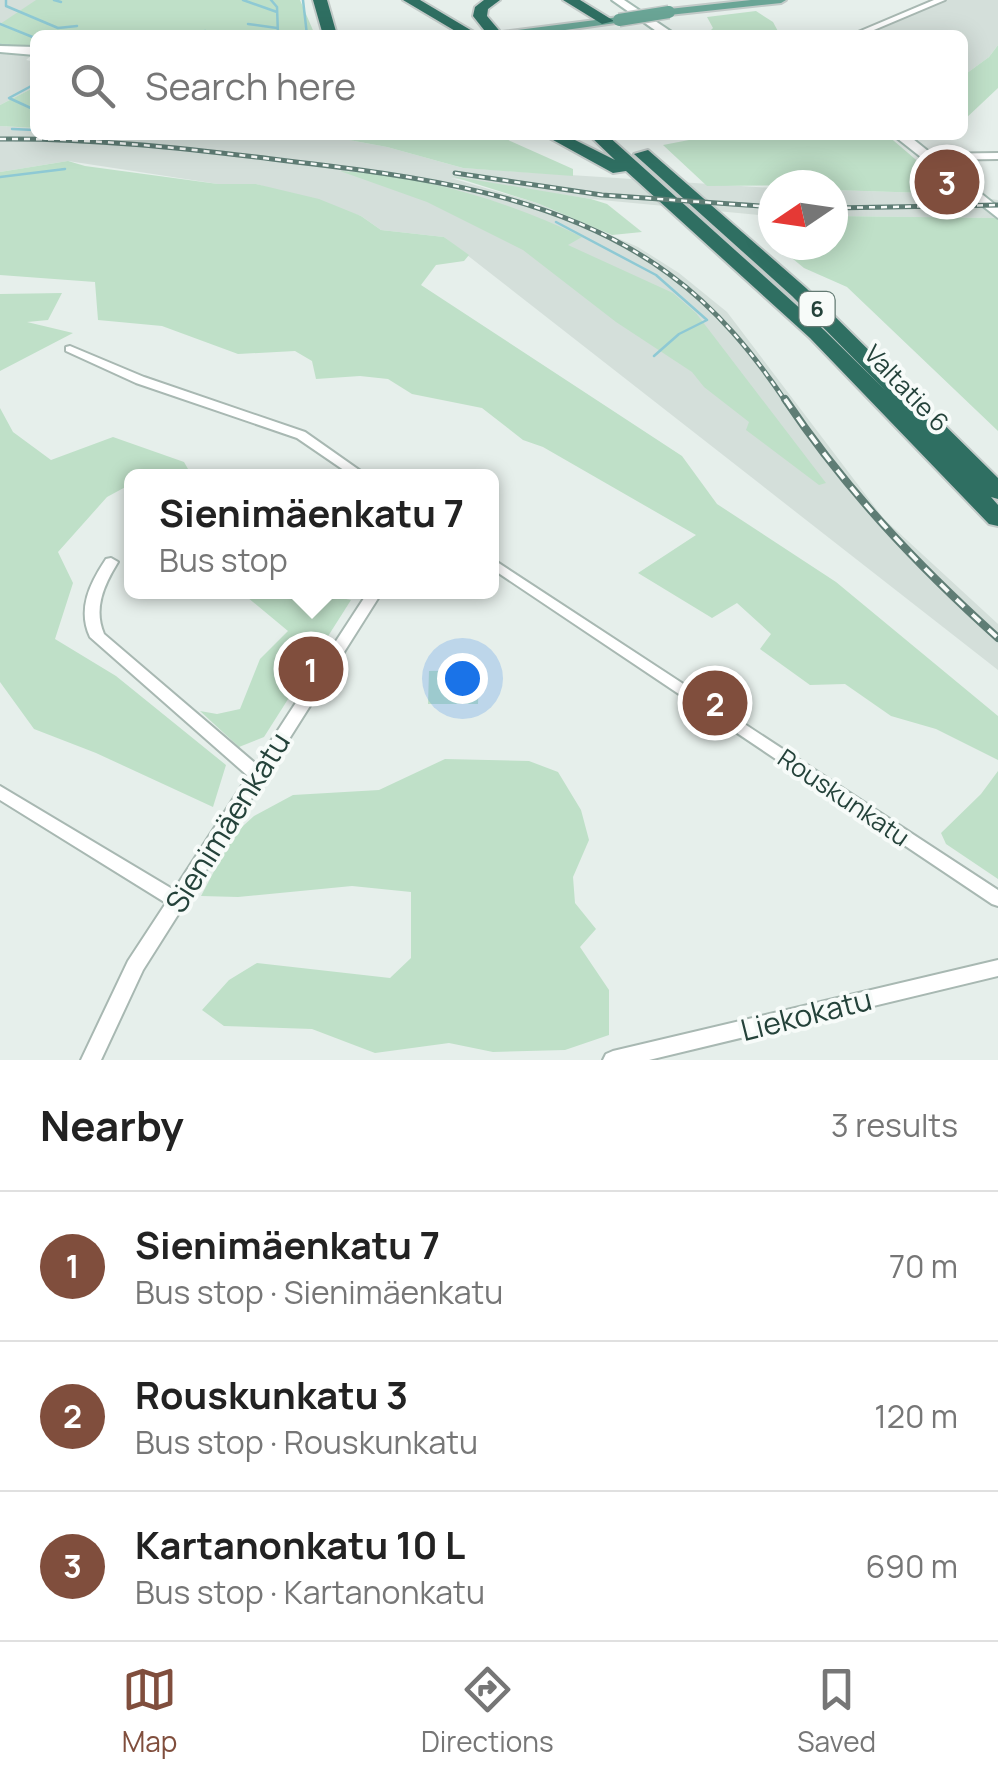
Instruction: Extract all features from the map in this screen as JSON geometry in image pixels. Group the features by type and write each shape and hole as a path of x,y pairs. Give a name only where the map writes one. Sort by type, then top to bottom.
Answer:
{"highway":[{"path":"320,0 329,30"},
{"path":"392,0 445,30"},
{"path":"410,0 463,30"},
{"path":"493,0 482,7 480,16 494,30"},
{"path":"570,0 613,20"},
{"path":"585,0 613,20"},
{"path":"563,140 592,153 680,208"},
{"name":"Valtatie 6","path":"603,140 817,334 998,519"},
{"name":"Valtatie 6","path":"625,140 757,252 998,492"}],"main road":[{"path":"617,0 662,30"},
{"path":"544,30 781,0"},
{"path":"0,49 30,51"},
{"path":"906,140 998,214"}],"street":[{"path":"866,30 940,0"},
{"path":"927,157 998,156"},
{"path":"70,349 140,380 289,430 353,469"},
{"path":"112,562 92,604 90,616 98,638 256,774"},
{"name":"Rouskunkatu","path":"499,567 998,899"},
{"name":"Sienimäenkatu","path":"91,1060 135,966 371,599"},
{"path":"0,792 177,900"},
{"name":"Liekokatu","path":"614,1060 998,968"}],"shaded area":[{"path":"0,0 43,0 37,30 30,30 30,57 26,60 30,61 30,90 0,105"},
{"path":"945,0 998,0 998,45 968,72 968,30 876,30"},
{"path":"0,126 30,128 30,140 349,140 463,168 758,187 758,215 591,199 451,178 537,203 638,247 679,273 727,312 884,519 998,624 998,670 444,237 381,230 361,216 256,184 218,184 68,161 0,172"},
{"path":"848,190 956,194 998,200 998,218 848,216"}],"green space":[{"path":"36,0 300,0 313,30 30,30 30,48 0,45 0,24"},
{"path":"756,11 773,22 777,30 711,30 707,17"},
{"path":"998,45 998,88 968,116 968,72"},
{"path":"30,90 30,128 0,126 0,105"},
{"path":"349,140 508,140 573,169 573,176 463,168"},
{"path":"689,140 893,140 956,194 848,190 848,170 758,170 758,186 707,186 663,145"},
{"path":"68,161 218,184 256,184 319,199 361,216 381,230 444,237 469,255 464,261 436,265 421,285 682,456 717,504 836,582 998,716 998,760 936,729 891,716 845,684 810,685 760,649 771,634 737,603 712,618 638,573 696,535 543,447 523,440 482,408 412,394 388,379 316,379 312,361 295,351 238,354 162,326 98,320 95,282 0,275 0,172"},
{"path":"340,171 433,184 524,212 582,237 568,245 673,293 696,313 826,483 819,485 746,430 749,422 704,387 692,372 616,322 523,250 427,202"},
{"path":"451,176 591,199 607,204 642,232 612,235 537,203"},
{"path":"848,216 998,218 998,431 847,287 794,260 848,260"},
{"path":"62,293 48,320 27,322 73,333 0,371 0,294"},
{"path":"0,408 13,432 51,460 113,437 184,462 188,469 124,469 124,488 107,497 58,552 73,583 55,639 116,676 226,765 213,807 34,729 0,682"},
{"path":"249,599 351,600 264,737 239,747 200,711 217,714 240,709 260,659 288,631"},
{"path":"479,670 478,704 428,704 429,671"},
{"path":"445,759 529,761 558,772 581,810 589,840 573,877 575,903 596,929 580,947 609,990 609,1035 565,1050 493,1052 449,1043 375,1053 312,1029 224,1026 202,1010 229,980 257,963 390,978 411,958 411,892 352,886 238,897 201,896 233,835 254,816 293,795 379,790"},
{"path":"998,771 998,879 946,844 941,833 981,794"}],"waterway":[{"path":"6,0 6,6 58,28 77,26"},
{"path":"54,0 61,2"},
{"path":"243,0 277,12"},
{"path":"271,0 277,7 278,30"},
{"path":"303,0 306,30"},
{"path":"0,24 30,36"},
{"path":"248,24 277,28"},
{"path":"0,45 20,47"},
{"path":"30,87 9,98 30,108"},
{"path":"12,129 30,130"},
{"path":"0,177 65,169"},
{"path":"556,222 656,275 707,320 679,334 654,356"}],"railway":[{"path":"0,139 30,139"},
{"path":"68,140 204,151 375,172 479,191 530,205 579,223 669,274 733,333 786,402"},
{"path":"455,173 602,195 758,206"},
{"path":"848,208 998,205"},
{"path":"785,399 884,525 998,638"}],"place":[{"name":"Kartanonkatu 10 L","path":"947,182"},
{"name":"Sienimäenkatu 7","path":"311,669"},
{"name":"Rouskunkatu 3","path":"715,703"}]}
